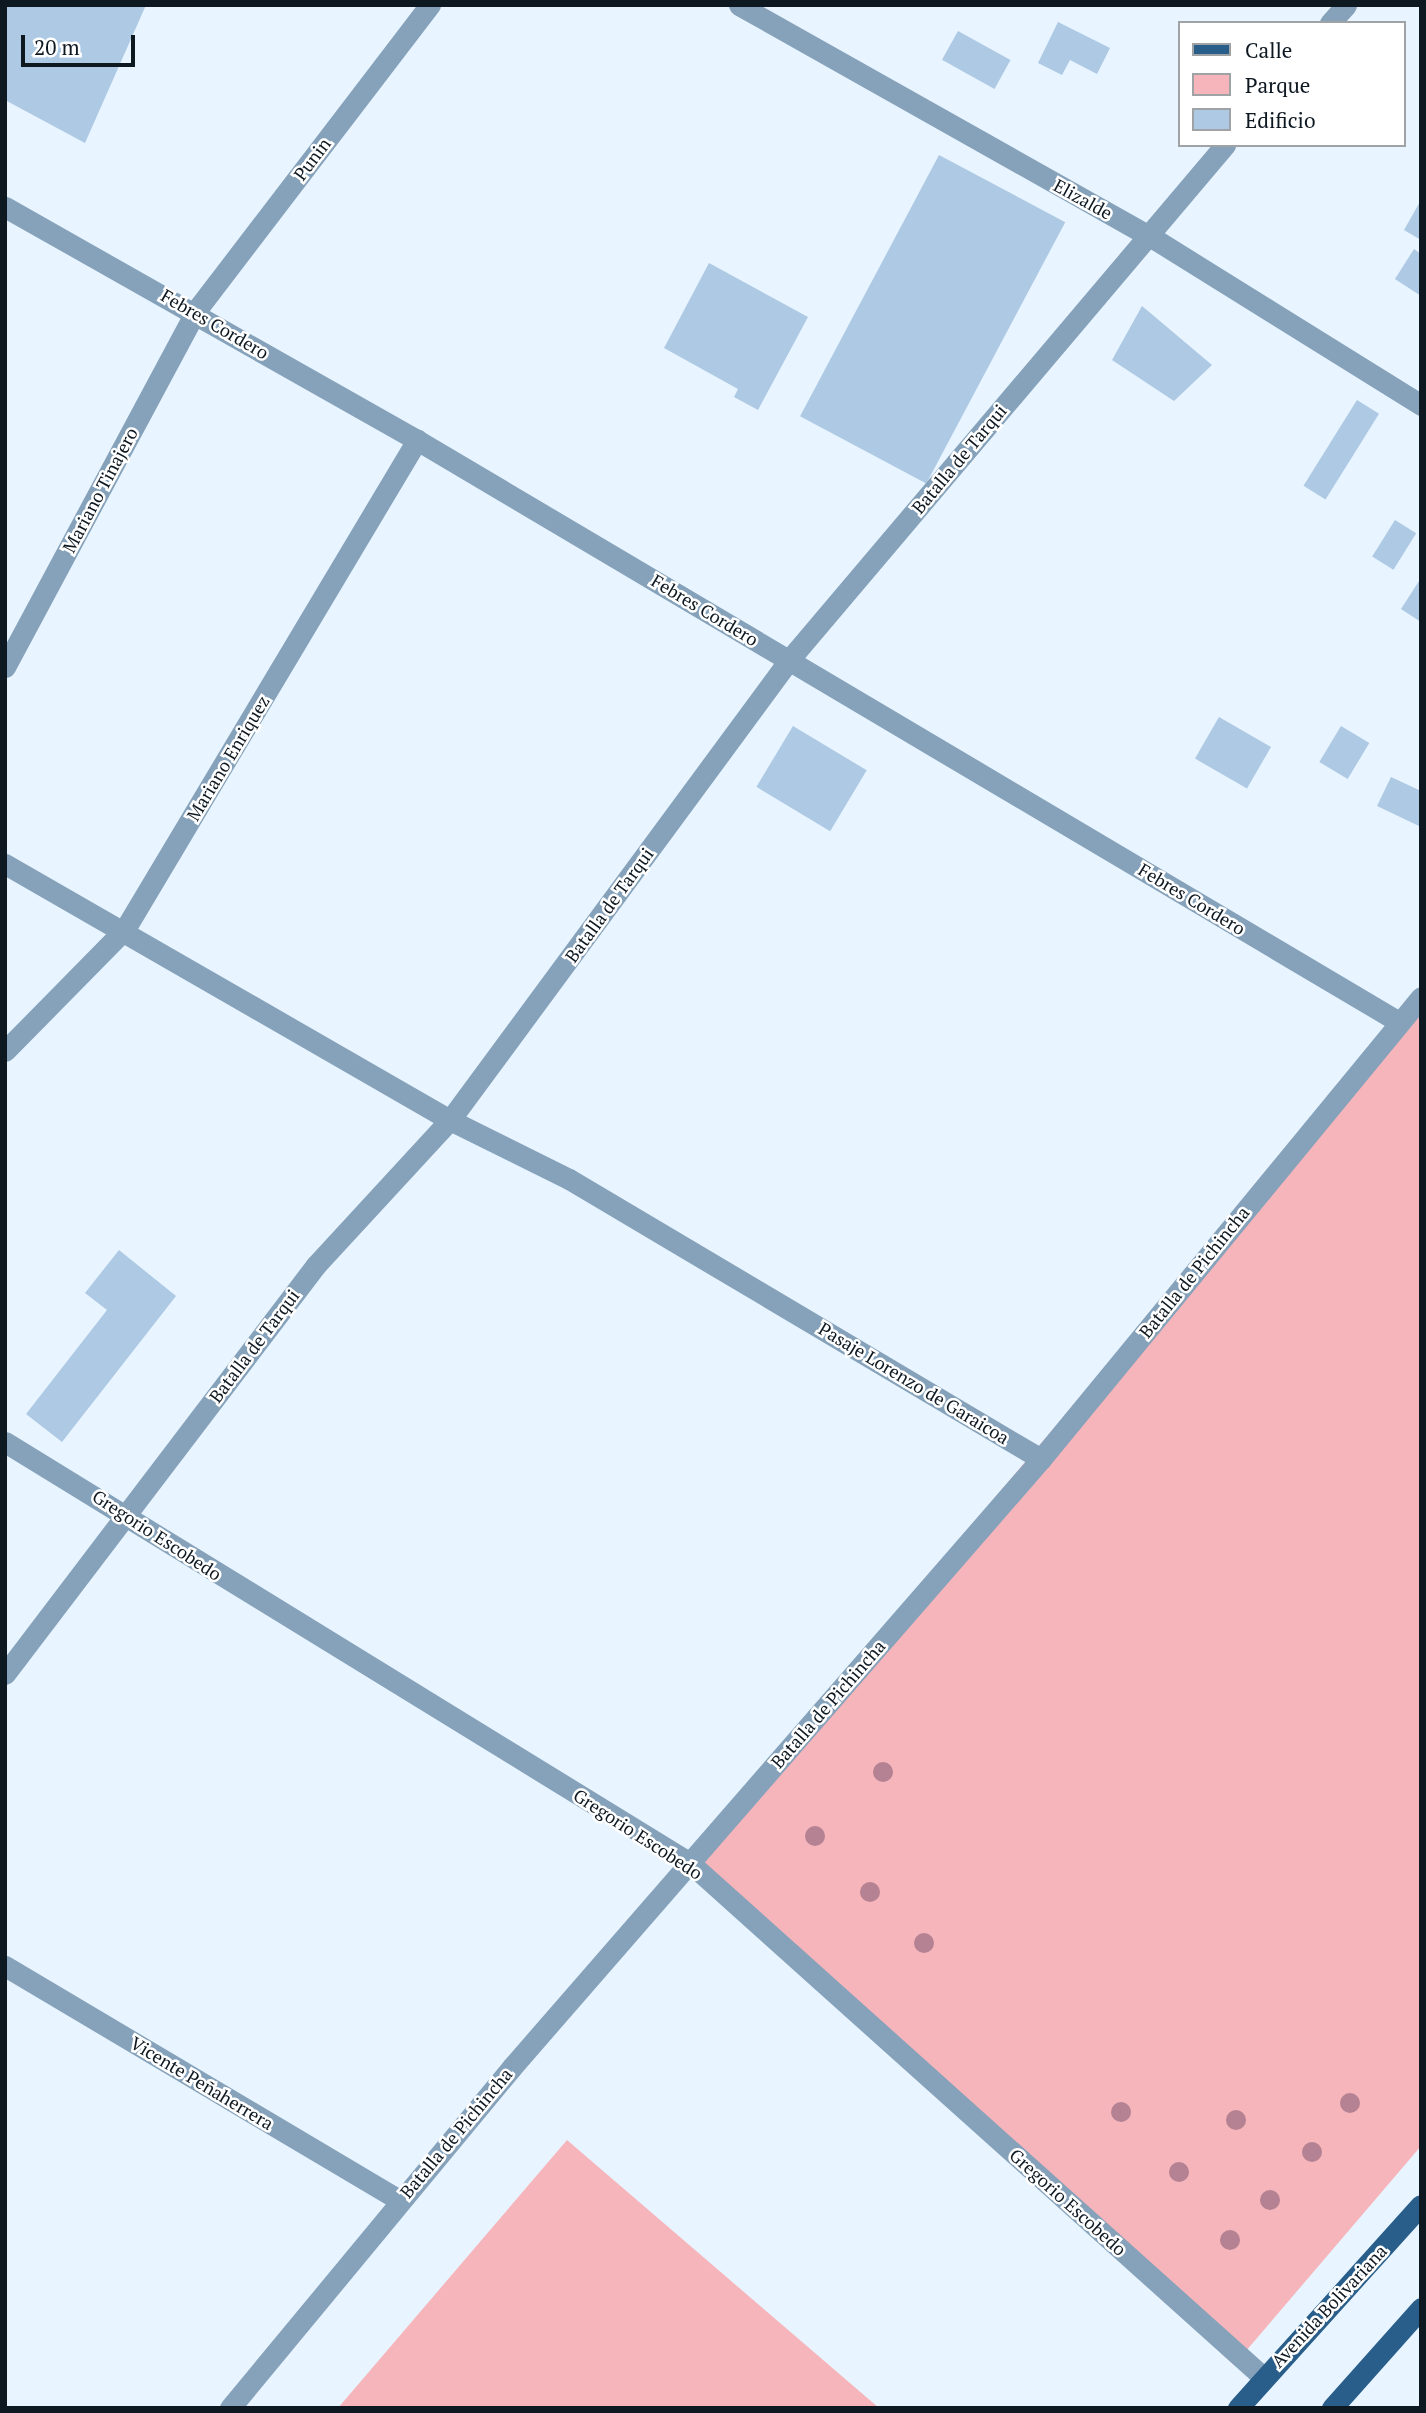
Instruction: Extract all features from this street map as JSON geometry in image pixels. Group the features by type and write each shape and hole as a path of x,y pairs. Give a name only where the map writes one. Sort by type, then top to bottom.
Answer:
{"main road":[{"name":"Avenida Bolivariana","path":"1238,2408 1263,2377 1421,2205"},
{"path":"1332,2408 1421,2308"}],"street":[{"name":"Punin","path":"195,312 430,5"},
{"name":"Elizalde","path":"739,5 1148,235 1421,405"},
{"path":"1333,21 1346,5"},
{"name":"Batalla de Tarqui","path":"5,1674 316,1265 450,1120 789,660 1223,147"},
{"name":"Febres Cordero","path":"5,207 195,312 417,440 1399,1022"},
{"name":"Mariano Tinajero","path":"5,667 195,312"},
{"name":"Mariano Enriquez","path":"5,1051 125,929 417,440"},
{"name":"Pasaje Lorenzo de Garaicoa","path":"5,864 125,929 450,1120 569,1179 1041,1459"},
{"name":"Batalla de Pichincha","path":"230,2408 399,2200 1041,1459 1421,998"},
{"name":"Gregorio Escobedo","path":"5,1442 126,1513 170,1546 690,1863 1263,2377"},
{"name":"Vicente Peñaherrera","path":"5,1966 399,2200"}],"green space":[{"path":"1421,997 1421,2146 1234,2365 689,1857"},
{"path":"567,2140 879,2408 338,2408"}],"building":[{"path":"5,5 146,5 85,143 5,100"},
{"path":"1058,22 1110,48 1097,74 1070,60 1062,75 1038,63"},
{"path":"958,31 1010,60 994,89 942,60"},
{"path":"939,155 1065,222 926,483 800,416"},
{"path":"1421,200 1421,240 1404,230"},
{"path":"1414,249 1421,254 1421,296 1395,279"},
{"path":"709,263 808,317 758,410 734,397 738,389 664,348"},
{"path":"1142,306 1212,365 1174,401 1112,360"},
{"path":"1357,400 1379,414 1326,499 1303,486"},
{"path":"1395,520 1416,533 1393,570 1372,556"},
{"path":"1421,578 1421,622 1401,609"},
{"path":"1219,717 1271,747 1247,789 1195,759"},
{"path":"793,726 867,770 830,831 756,787"},
{"path":"1341,726 1369,743 1348,779 1319,762"},
{"path":"1391,777 1421,791 1419,826 1377,806"},
{"path":"119,1250 176,1296 62,1442 26,1414 107,1310 85,1293"}]}
